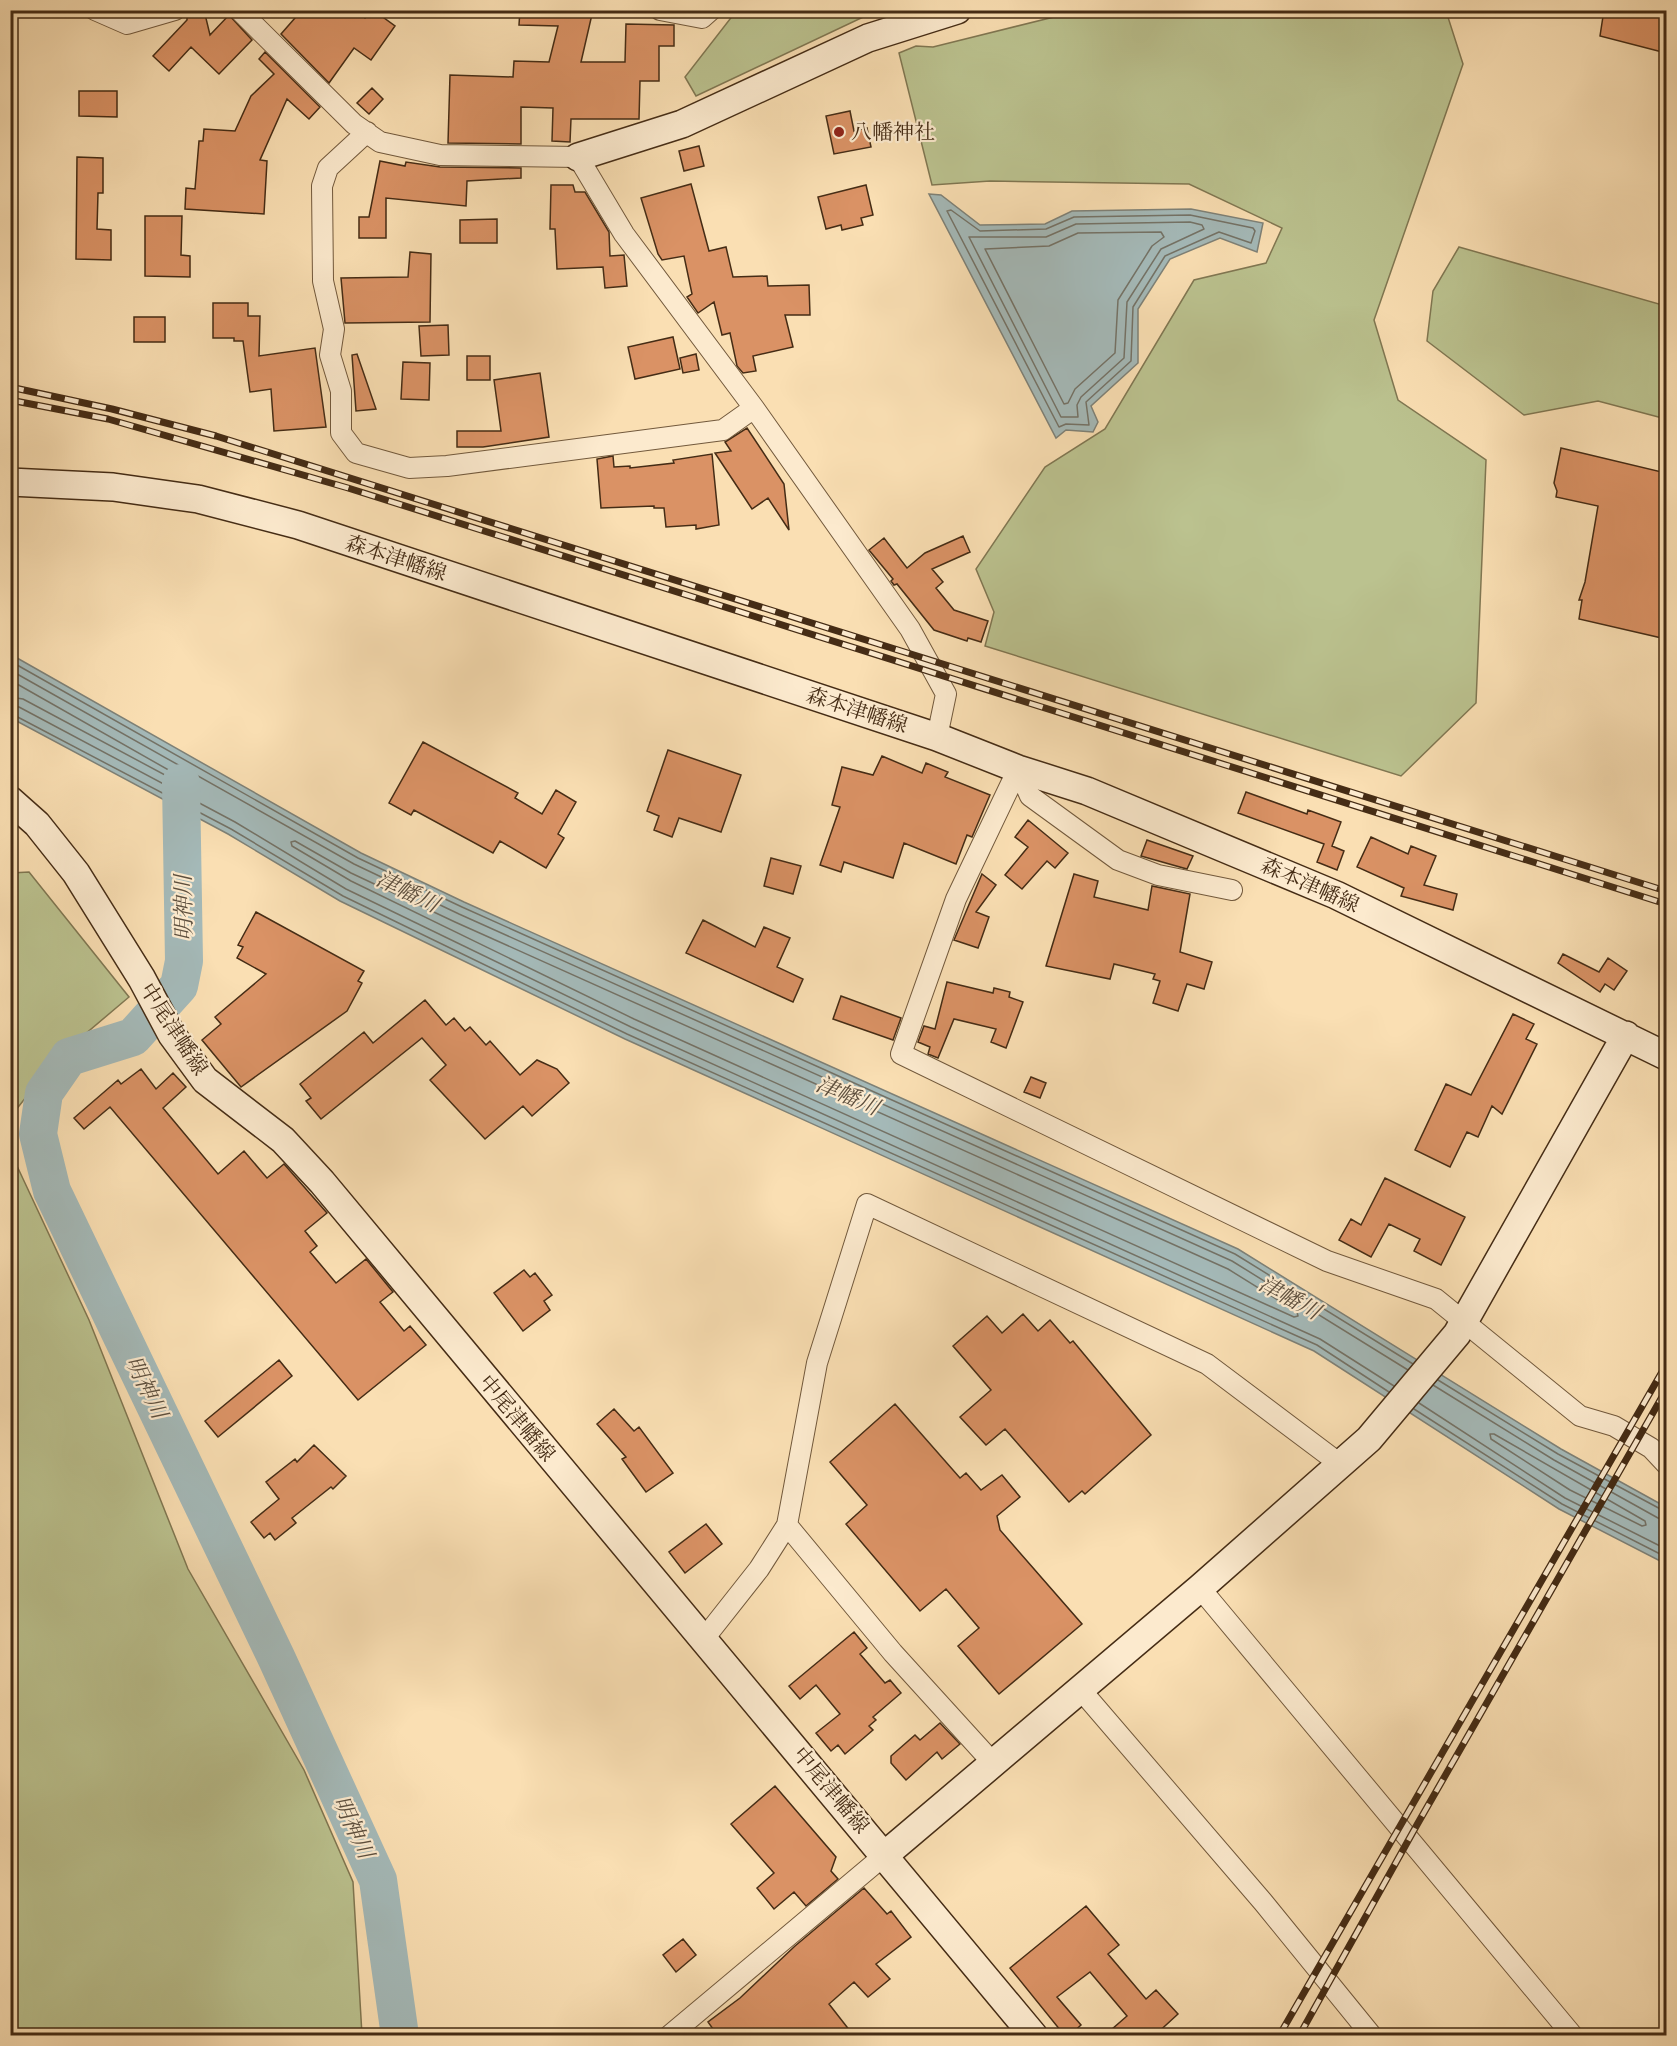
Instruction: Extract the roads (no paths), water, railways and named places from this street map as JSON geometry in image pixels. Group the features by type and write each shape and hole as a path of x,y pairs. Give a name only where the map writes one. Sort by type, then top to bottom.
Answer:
{"main road":[{"path":"578,157 682,124 868,38 957,10"},
{"name":"森本津幡線","path":"10,482 113,487 166,494 198,499 298,525 937,737 1018,769 1088,791 1336,895 1666,1056"},
{"name":"中尾津幡線","path":"10,800 37,824 76,873 142,979 172,1035 205,1080 283,1140 322,1182 703,1640 886,1854 1034,2036"},
{"path":"886,1854 1200,1588 1369,1439 1460,1328 1626,1035"}],"street":[{"path":"95,10 127,24 175,10"},
{"path":"238,10 354,124 380,142 440,155 578,157 624,234 754,408 910,629 946,694 937,737"},
{"path":"660,10 702,18 711,10"},
{"path":"367,132 328,168 322,186 323,281 334,329 330,355 340,391 341,433 356,453 409,468 447,466 723,430 754,408"},
{"path":"1018,769 1030,796 1118,860 1158,875 1232,890"},
{"path":"1018,769 956,899 901,1054 1328,1261 1436,1299 1460,1328 1580,1416 1614,1426 1651,1448 1666,1464"},
{"path":"703,1640 759,1569 786,1525 817,1364 867,1204 1207,1365 1340,1464"},
{"path":"786,1525 893,1653 993,1763"},
{"path":"1200,1588 1573,2036"},
{"path":"1080,1689 1263,1902 1372,2036"},
{"path":"669,2036 886,1854"}],"water":[{"path":"929,194 941,195 980,225 1045,224 1072,211 1191,209 1263,223 1257,252 1220,238 1170,259 1138,309 1138,363 1091,406 1098,422 1093,432 1066,430 1056,438"},
{"name":"津幡川","path":"10,654 361,853 464,902 1238,1249 1561,1449 1666,1507 1666,1564 1559,1509 1314,1351 625,1039 340,901 228,834 11,718"}],"waterway":[{"name":"明神川","path":"181,783 184,961 179,986 133,1037 69,1057 44,1093 38,1134 52,1191 276,1657 378,1880 400,2036"}],"railway":[{"path":"10,387 112,409 216,436 1666,891"},
{"path":"10,400 108,419 348,488 1666,904"},
{"path":"1279,2036 1666,1365"},
{"path":"1299,2036 1666,1390"}],"place":[{"name":"八幡神社","path":"839,132"}]}
